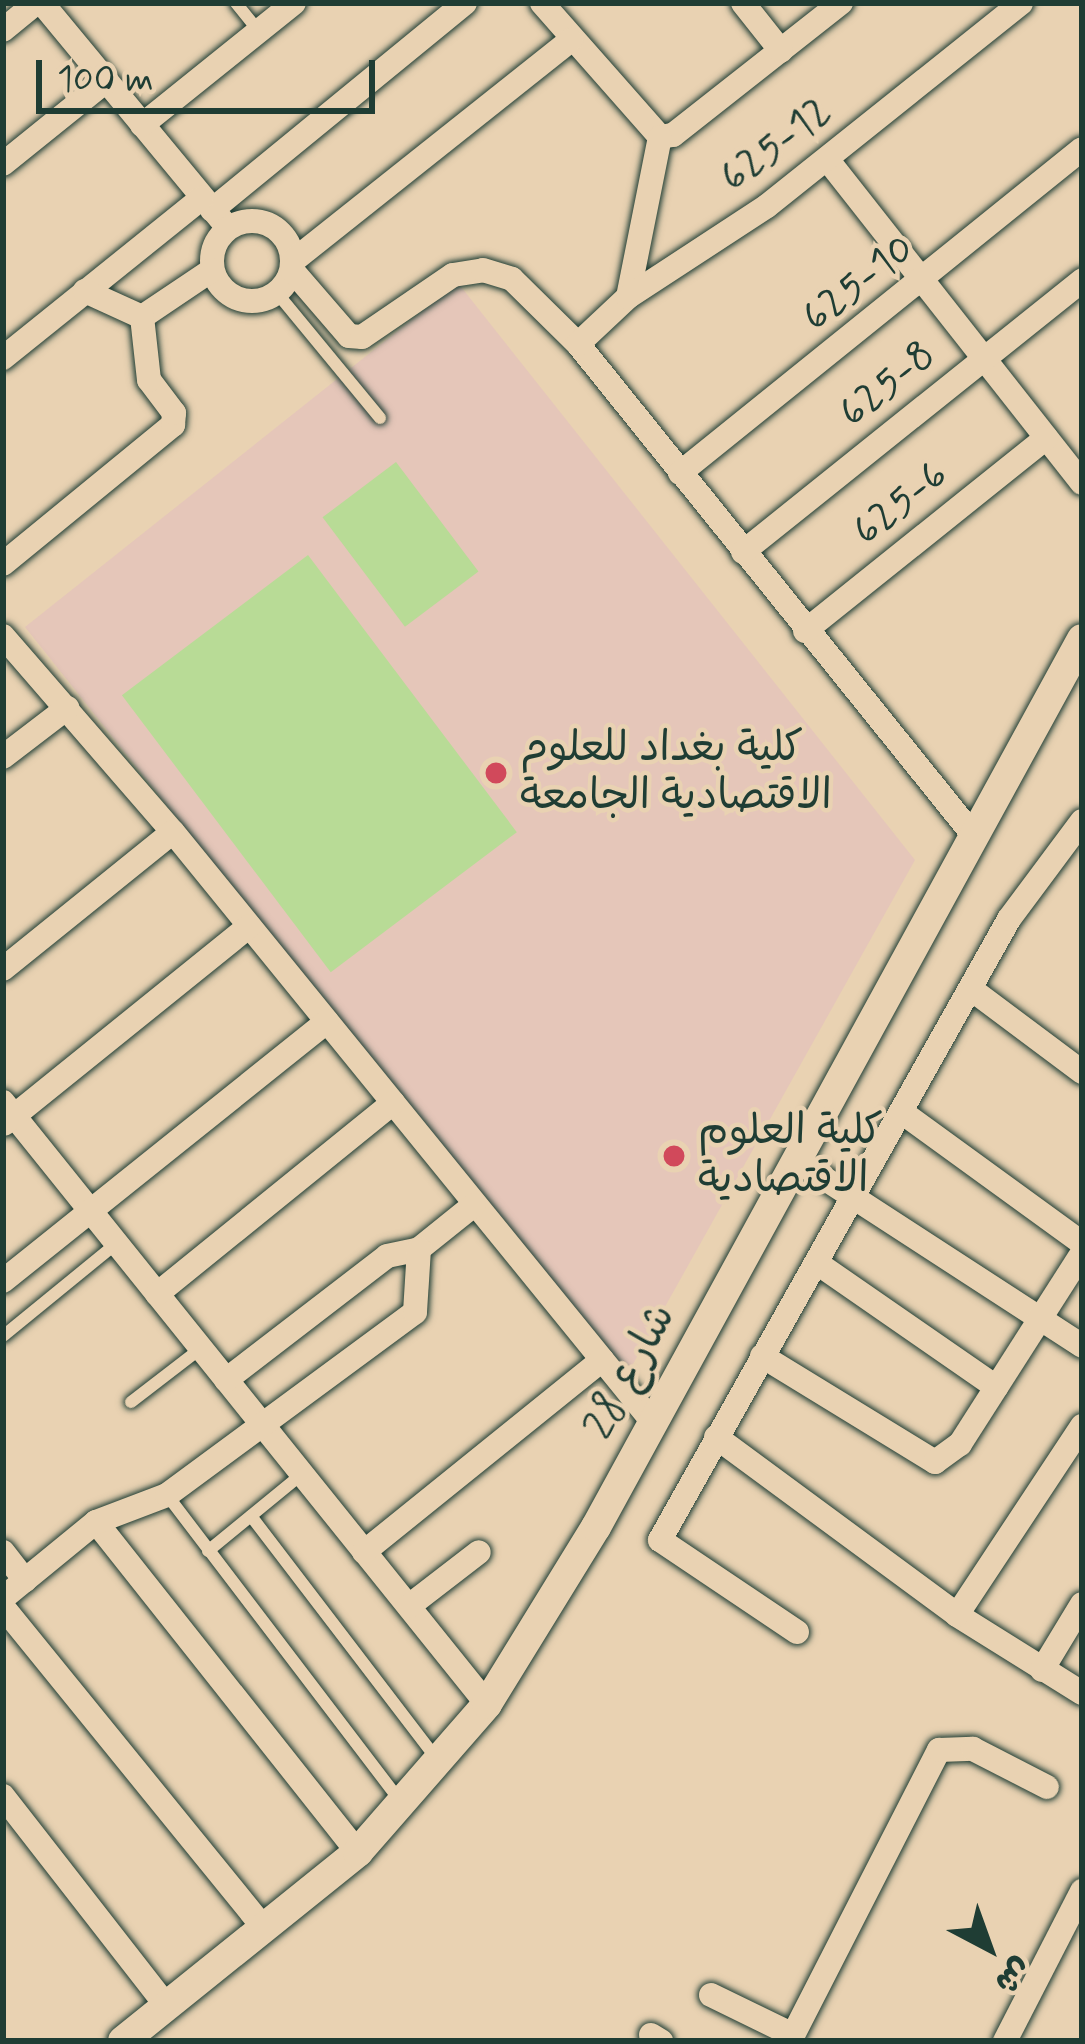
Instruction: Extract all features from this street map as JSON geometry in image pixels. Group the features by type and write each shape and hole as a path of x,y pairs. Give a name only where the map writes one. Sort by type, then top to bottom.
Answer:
{"street":[{"path":"3,30 39,3 214,212 276,228 292,266 349,336 376,334 453,275 483,270 512,279 578,344 974,836"},
{"path":"142,125 294,3"},
{"path":"3,358 85,291 214,212 465,3"},
{"path":"542,3 660,137"},
{"path":"743,3 781,51"},
{"path":"660,137 673,135 841,3"},
{"name":"625-12","path":"578,344 628,297 827,158 1021,3"},
{"path":"214,212 212,270 238,299 277,293 292,266 571,40"},
{"path":"3,164 106,81"},
{"path":"628,297 660,137"},
{"name":"625-10","path":"680,473 925,283 1082,149"},
{"path":"827,158 1082,483"},
{"path":"142,317 212,270"},
{"name":"625-8","path":"743,552 1082,280"},
{"path":"85,291 142,317"},
{"path":"3,564 173,425 174,412 149,380 142,317"},
{"name":"625-6","path":"805,631 1046,437"},
{"path":"3,636 173,832 652,1421"},
{"name":"شارع 28","path":"123,2041 164,2003 358,1852 441,1764 487,1704 652,1421 1082,639"},
{"path":"3,758 67,707"},
{"path":"796,1633 660,1540 1010,920 1082,821"},
{"path":"3,969 173,832"},
{"path":"250,926 7,1114 487,1704"},
{"path":"971,989 1082,1072"},
{"path":"3,1281 327,1021"},
{"path":"157,1294 393,1103"},
{"path":"902,1113 1082,1243"},
{"path":"796,1160 1082,1346"},
{"path":"226,1380 387,1256 418,1249 474,1205"},
{"path":"262,1926 3,1602 95,1522 167,1495 415,1312 418,1249"},
{"path":"763,1356 935,1462 960,1444 1082,1253"},
{"path":"817,1263 996,1388"},
{"path":"364,1552 602,1360"},
{"path":"958,1615 1082,1426"},
{"path":"716,1437 958,1615 1082,1693"},
{"path":"95,1522 358,1852"},
{"path":"3,1552 25,1580"},
{"path":"409,1606 479,1552"},
{"path":"1042,1670 1082,1604"},
{"path":"711,1995 792,2038 939,1750 973,1749 1047,1787"},
{"path":"3,1796 164,2003"},
{"path":"1005,2041 1082,1891"}],"lane":[{"path":"236,3 259,31"},
{"path":"277,293 380,418"},
{"path":"3,1336 116,1244"},
{"path":"131,1402 201,1348"},
{"path":"208,1551 302,1474"},
{"path":"167,1495 404,1806"},
{"path":"251,1516 441,1764"}],"shaded area":[{"name":"كلية بغداد للعلوم الاقتصادية الجامعة","path":"458,283 915,860 624,1380 25,627"}],"green space":[{"path":"396,462 478,571 405,627 323,517"},
{"path":"308,555 517,832 331,972 122,695"}],"place":[{"name":"كلية بغداد للعلوم الاقتصادية الجامعة","path":"496,773"},
{"name":"كلية العلوم الاقتصادية","path":"674,1156"}]}
